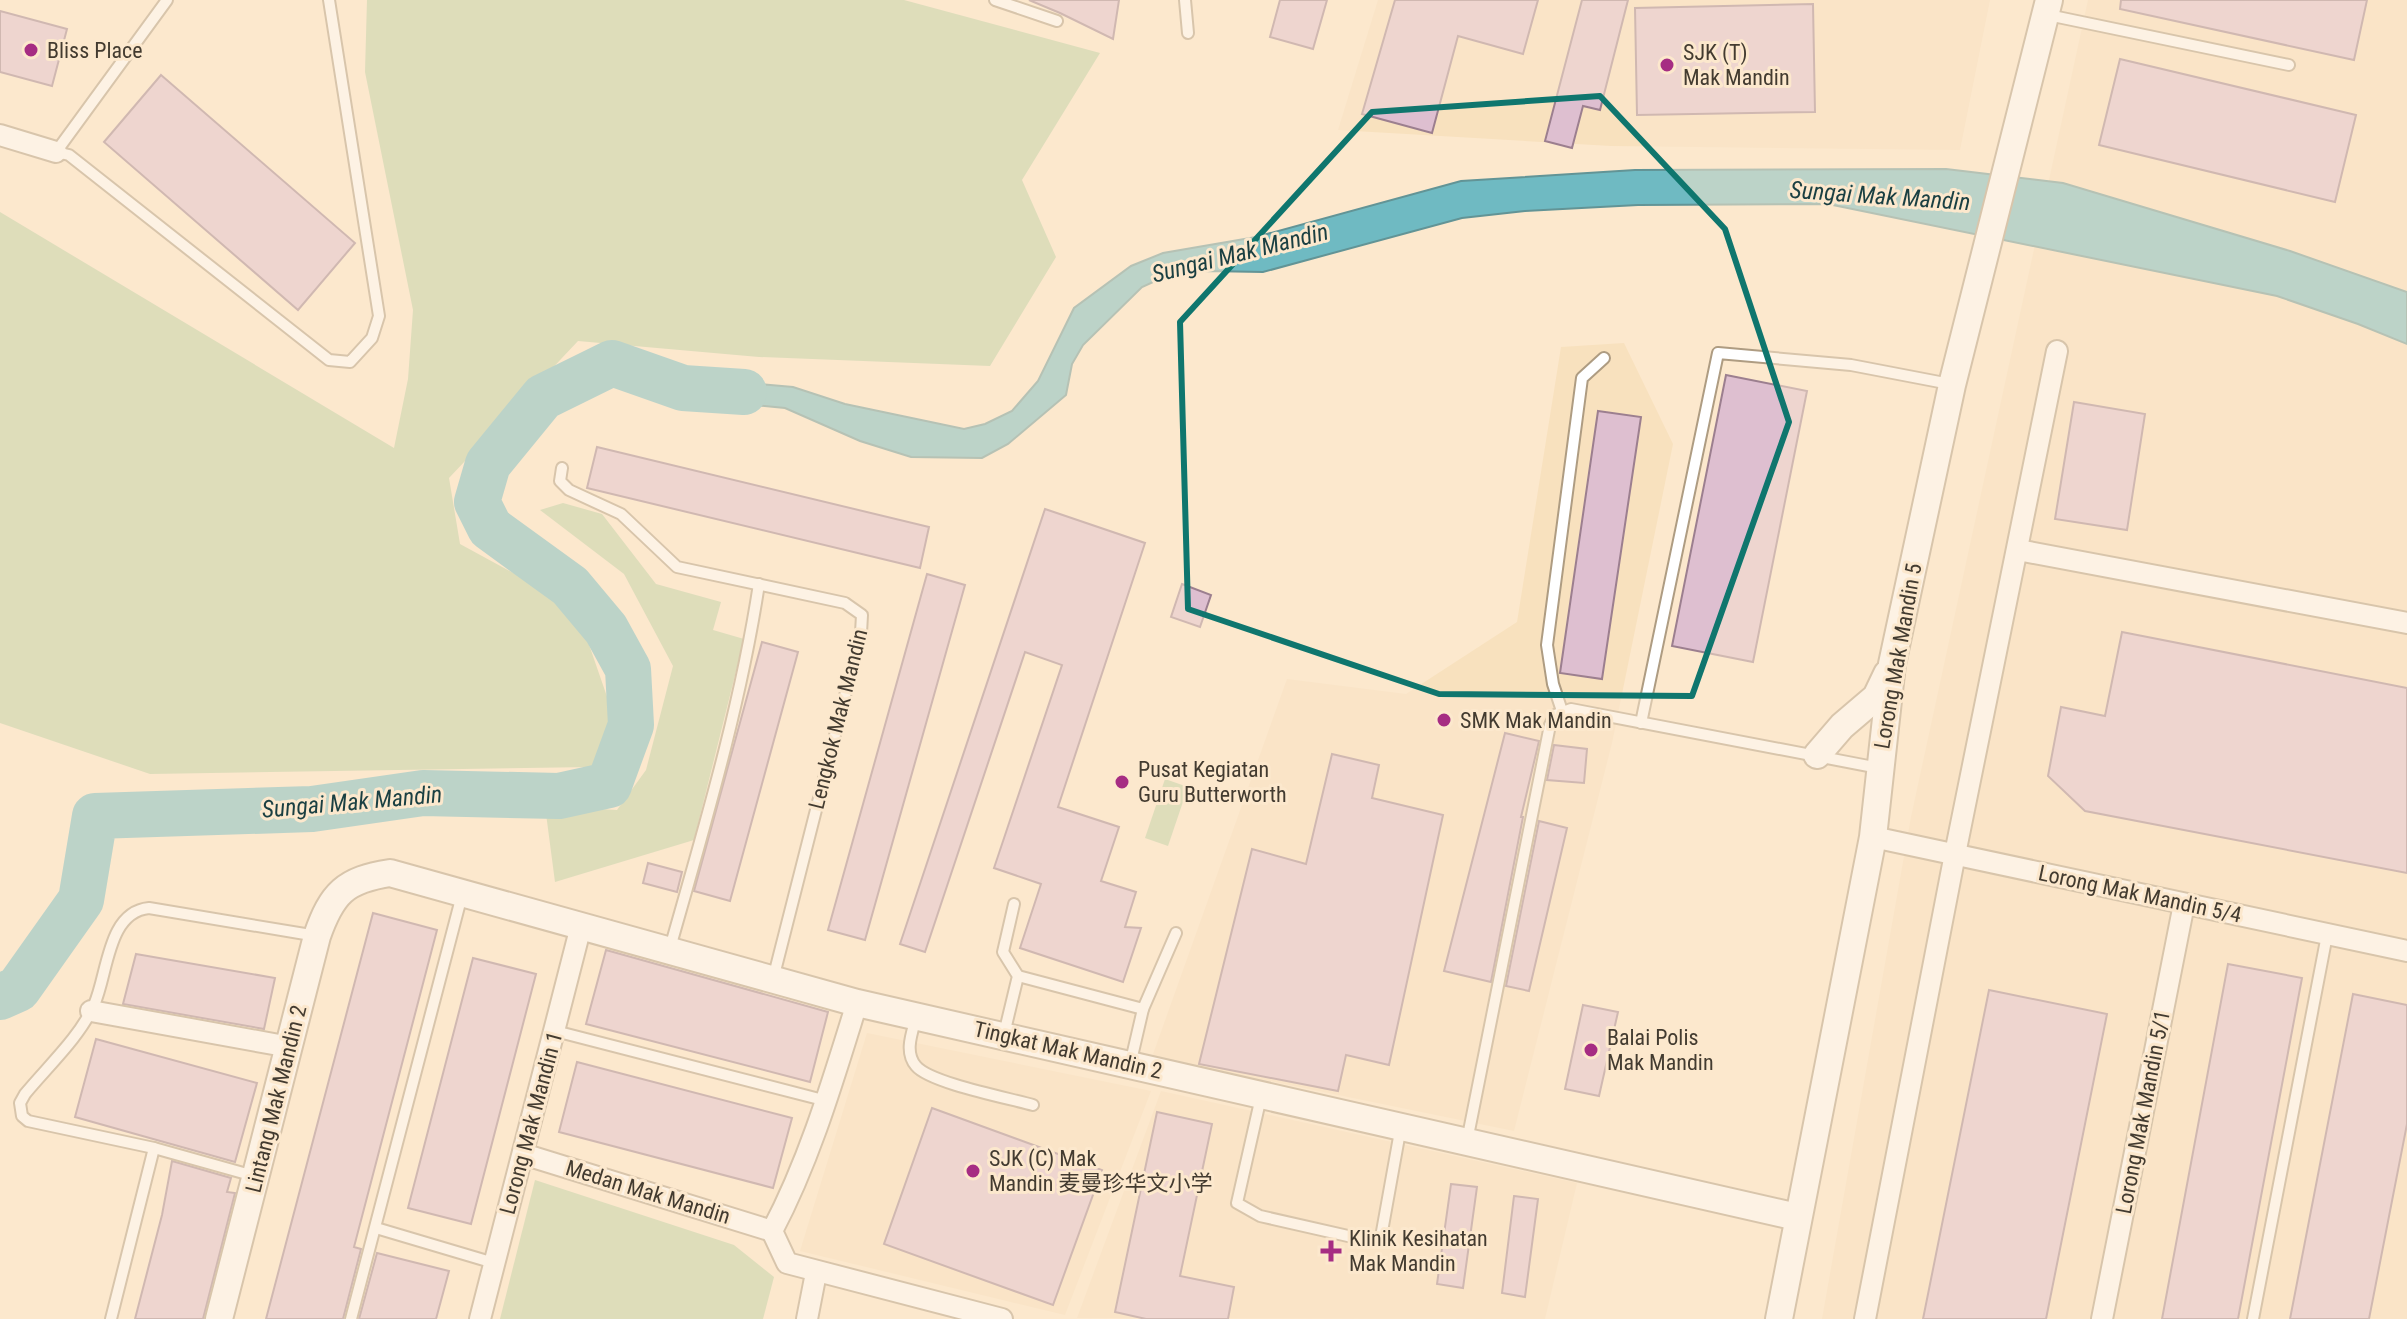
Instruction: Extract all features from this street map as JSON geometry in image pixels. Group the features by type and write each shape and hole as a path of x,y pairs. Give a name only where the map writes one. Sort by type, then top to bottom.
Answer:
{"street":[{"name":"Lorong Mak Mandin 5","path":"1779,1319 1873,837 1892,664 1952,385 2047,7"},
{"path":"0,135 56,152"},
{"path":"1865,1319 2057,351"},
{"path":"2018,550 2407,623"},
{"path":"1817,755 1842,726 1876,697 1892,664"},
{"name":"Lorong Mak Mandin 5/4","path":"1873,837 2407,951"},
{"name":"Tingkat Mak Mandin 2","path":"345,886 364,877 390,873 857,1003 1797,1217"},
{"name":"Lintang Mak Mandin 2","path":"219,1319 317,936 326,909 345,886"},
{"name":"Lorong Mak Mandin 5/1","path":"2102,1319 2184,904"},
{"name":"Lorong Mak Mandin 1","path":"480,1319 581,926"},
{"path":"857,1003 827,1101 792,1193 772,1231 787,1263 1002,1319"},
{"path":"91,1011 290,1047"},
{"name":"Medan Mak Mandin","path":"523,1154 772,1231"},
{"path":"807,1319 816,1273"}],"lane":[{"path":"167,0 56,152 69,155 329,360 350,362 372,338 379,316 329,0"},
{"path":"995,0 1057,21"},
{"path":"1185,0 1188,33"},
{"path":"2047,7 2289,65"},
{"path":"1641,723 1718,353 1851,365 1952,385"},
{"path":"1562,711 1553,684 1547,645 1582,378 1604,358"},
{"name":"Lengkok Mak Mandin","path":"562,468 560,481 569,490 621,514 677,567 845,603 862,615 861,633 773,979"},
{"path":"670,950 730,732 759,584"},
{"path":"1467,1141 1550,725 1555,715 1571,709 1879,768"},
{"path":"351,1319 463,893"},
{"path":"1014,904 1003,952 1018,976 1143,1009"},
{"path":"256,1176 154,1148 28,1121 22,1116 20,1103 85,1023 118,929 138,909 160,909 317,936"},
{"path":"1130,1065 1143,1009 1176,933"},
{"path":"2253,1319 2327,935"},
{"path":"1004,1036 1018,976"},
{"path":"916,1016 909,1045 914,1064 927,1076 1033,1105"},
{"path":"555,1031 827,1101"},
{"path":"1261,1095 1237,1203 1260,1216 1370,1241 1381,1237 1401,1126"},
{"path":"111,1319 154,1148"},
{"path":"376,1228 494,1263"}],"highlighted area":[{"path":"1600,96 1725,229 1789,422 1692,696 1439,694 1188,609 1180,322 1372,112"}],"shaded area":[{"name":"SJK (T) Mak Mandin","path":"1378,0 1990,0 1960,150 1611,146 1338,130"},
{"path":"2088,0 2407,0 2407,1319 1822,1319 1911,817"},
{"name":"SMK Mak Mandin","path":"1624,343 1673,444 1612,743 1514,1131 1152,1057 1287,679 1406,694 1517,622 1561,347"},
{"name":"SJK (C) Mak Mandin 麦曼珍华文小学","path":"867,1033 1151,1091 1065,1315 800,1251"},
{"name":"Klinik Kesihatan Mak Mandin","path":"1161,1091 1577,1183 1545,1319 1077,1318"}],"green space":[{"path":"367,0 904,0 1100,53 1022,180 1056,257 990,366 759,357 578,341 449,478 460,544 576,607 613,714 592,767 150,774 0,723 0,212 394,448 408,379 413,310 365,72"},
{"path":"563,503 602,514 656,584 721,602 713,630 744,639 694,840 555,882 545,806 617,810 646,770 673,666 624,574 540,510"},
{"path":"1165,779 1188,787 1168,846 1145,838"},
{"path":"535,1180 734,1245 774,1277 763,1319 500,1319"}],"water":[{"path":"1946,169 2063,183 2290,251 2407,292 2407,344 2277,296 1828,204 1638,205 1462,218 1263,272 1207,271 1164,277 1142,287 1083,345 1072,364 1066,395 1008,444 982,458 911,457 860,441 785,408 711,401 683,388 713,380 793,387 845,404 964,429 985,424 1012,411 1038,381 1074,308 1131,266 1163,253 1256,237 1461,181 1635,170"}],"building":[{"path":"1029,0 1119,0 1113,39 1060,13"},
{"path":"1280,0 1327,0 1313,49 1270,37"},
{"path":"1395,0 1538,0 1523,54 1458,36 1432,133 1362,114"},
{"path":"1582,0 1628,0 1600,110 1583,106 1572,148 1545,141"},
{"path":"2121,0 2367,0 2354,60 2120,9"},
{"path":"1813,4 1815,112 1637,115 1635,8"},
{"name":"Bliss Place","path":"0,11 67,29 52,86 0,72"},
{"path":"2120,59 2356,115 2335,202 2099,145"},
{"path":"161,75 355,243 298,310 104,142"},
{"path":"1726,375 1807,391 1753,662 1672,646"},
{"path":"2074,402 2145,414 2127,530 2055,519"},
{"path":"1598,411 1641,417 1602,679 1560,673"},
{"path":"597,447 929,527 920,568 587,488"},
{"path":"1045,509 1145,543 1058,807 1119,827 1101,881 1136,892 1125,927 1141,928 1123,982 1020,948 1041,884 994,868 1062,665 1025,652 925,952 900,944"},
{"path":"927,574 965,585 865,940 828,930"},
{"path":"1182,584 1211,595 1200,627 1171,617"},
{"path":"2122,632 2407,688 2407,873 2085,811 2048,776 2061,707 2105,716"},
{"path":"762,642 798,652 730,901 694,891"},
{"path":"1505,733 1539,741 1521,817 1491,982 1444,971"},
{"path":"1554,745 1587,749 1584,783 1547,780"},
{"path":"1332,754 1379,765 1372,798 1443,815 1389,1065 1346,1055 1338,1091 1199,1064 1252,849 1306,864"},
{"path":"1539,821 1567,828 1529,991 1506,986"},
{"path":"648,863 682,872 677,892 643,883"},
{"path":"373,913 437,930 354,1247 361,1249 343,1319 266,1319"},
{"path":"606,950 828,1012 810,1082 586,1024"},
{"path":"136,954 275,978 264,1029 123,1004"},
{"path":"473,958 536,974 471,1224 408,1208"},
{"path":"2228,964 2302,978 2238,1319 2162,1319"},
{"path":"1989,990 2107,1014 2046,1319 1923,1319"},
{"path":"2353,994 2407,1005 2407,1124 2369,1319 2290,1319"},
{"name":"Balai Polis Mak Mandin","path":"1583,1005 1618,1012 1599,1096 1565,1089"},
{"path":"96,1039 257,1083 235,1162 75,1117"},
{"path":"577,1062 792,1118 773,1188 559,1132"},
{"path":"932,1108 1102,1170 1053,1305 884,1244"},
{"path":"1157,1112 1212,1124 1180,1276 1234,1287 1228,1319 1146,1319 1115,1312"},
{"path":"172,1161 231,1178 227,1192 235,1193 203,1319 135,1319 162,1215"},
{"path":"1451,1184 1477,1187 1463,1288 1437,1284"},
{"path":"1514,1196 1538,1199 1525,1297 1502,1293"},
{"path":"377,1253 449,1271 436,1319 359,1319"}],"waterway":[{"name":"Sungai Mak Mandin","path":"0,997 18,989 81,900 95,816 312,809 423,793 559,796 609,785 631,725 628,669 606,629 570,586 490,528 477,502 488,464 543,397 612,363 683,388 744,392"}],"place":[{"name":"Bliss Place","path":"31,50"},
{"name":"SJK (T) Mak Mandin","path":"1667,65"},
{"name":"SMK Mak Mandin","path":"1444,720"},
{"name":"Pusat Kegiatan Guru Butterworth","path":"1122,782"},
{"name":"Balai Polis Mak Mandin","path":"1591,1050"},
{"name":"SJK (C) Mak Mandin 麦曼珍华文小学","path":"973,1171"},
{"name":"Klinik Kesihatan Mak Mandin","path":"1331,1251"}]}
